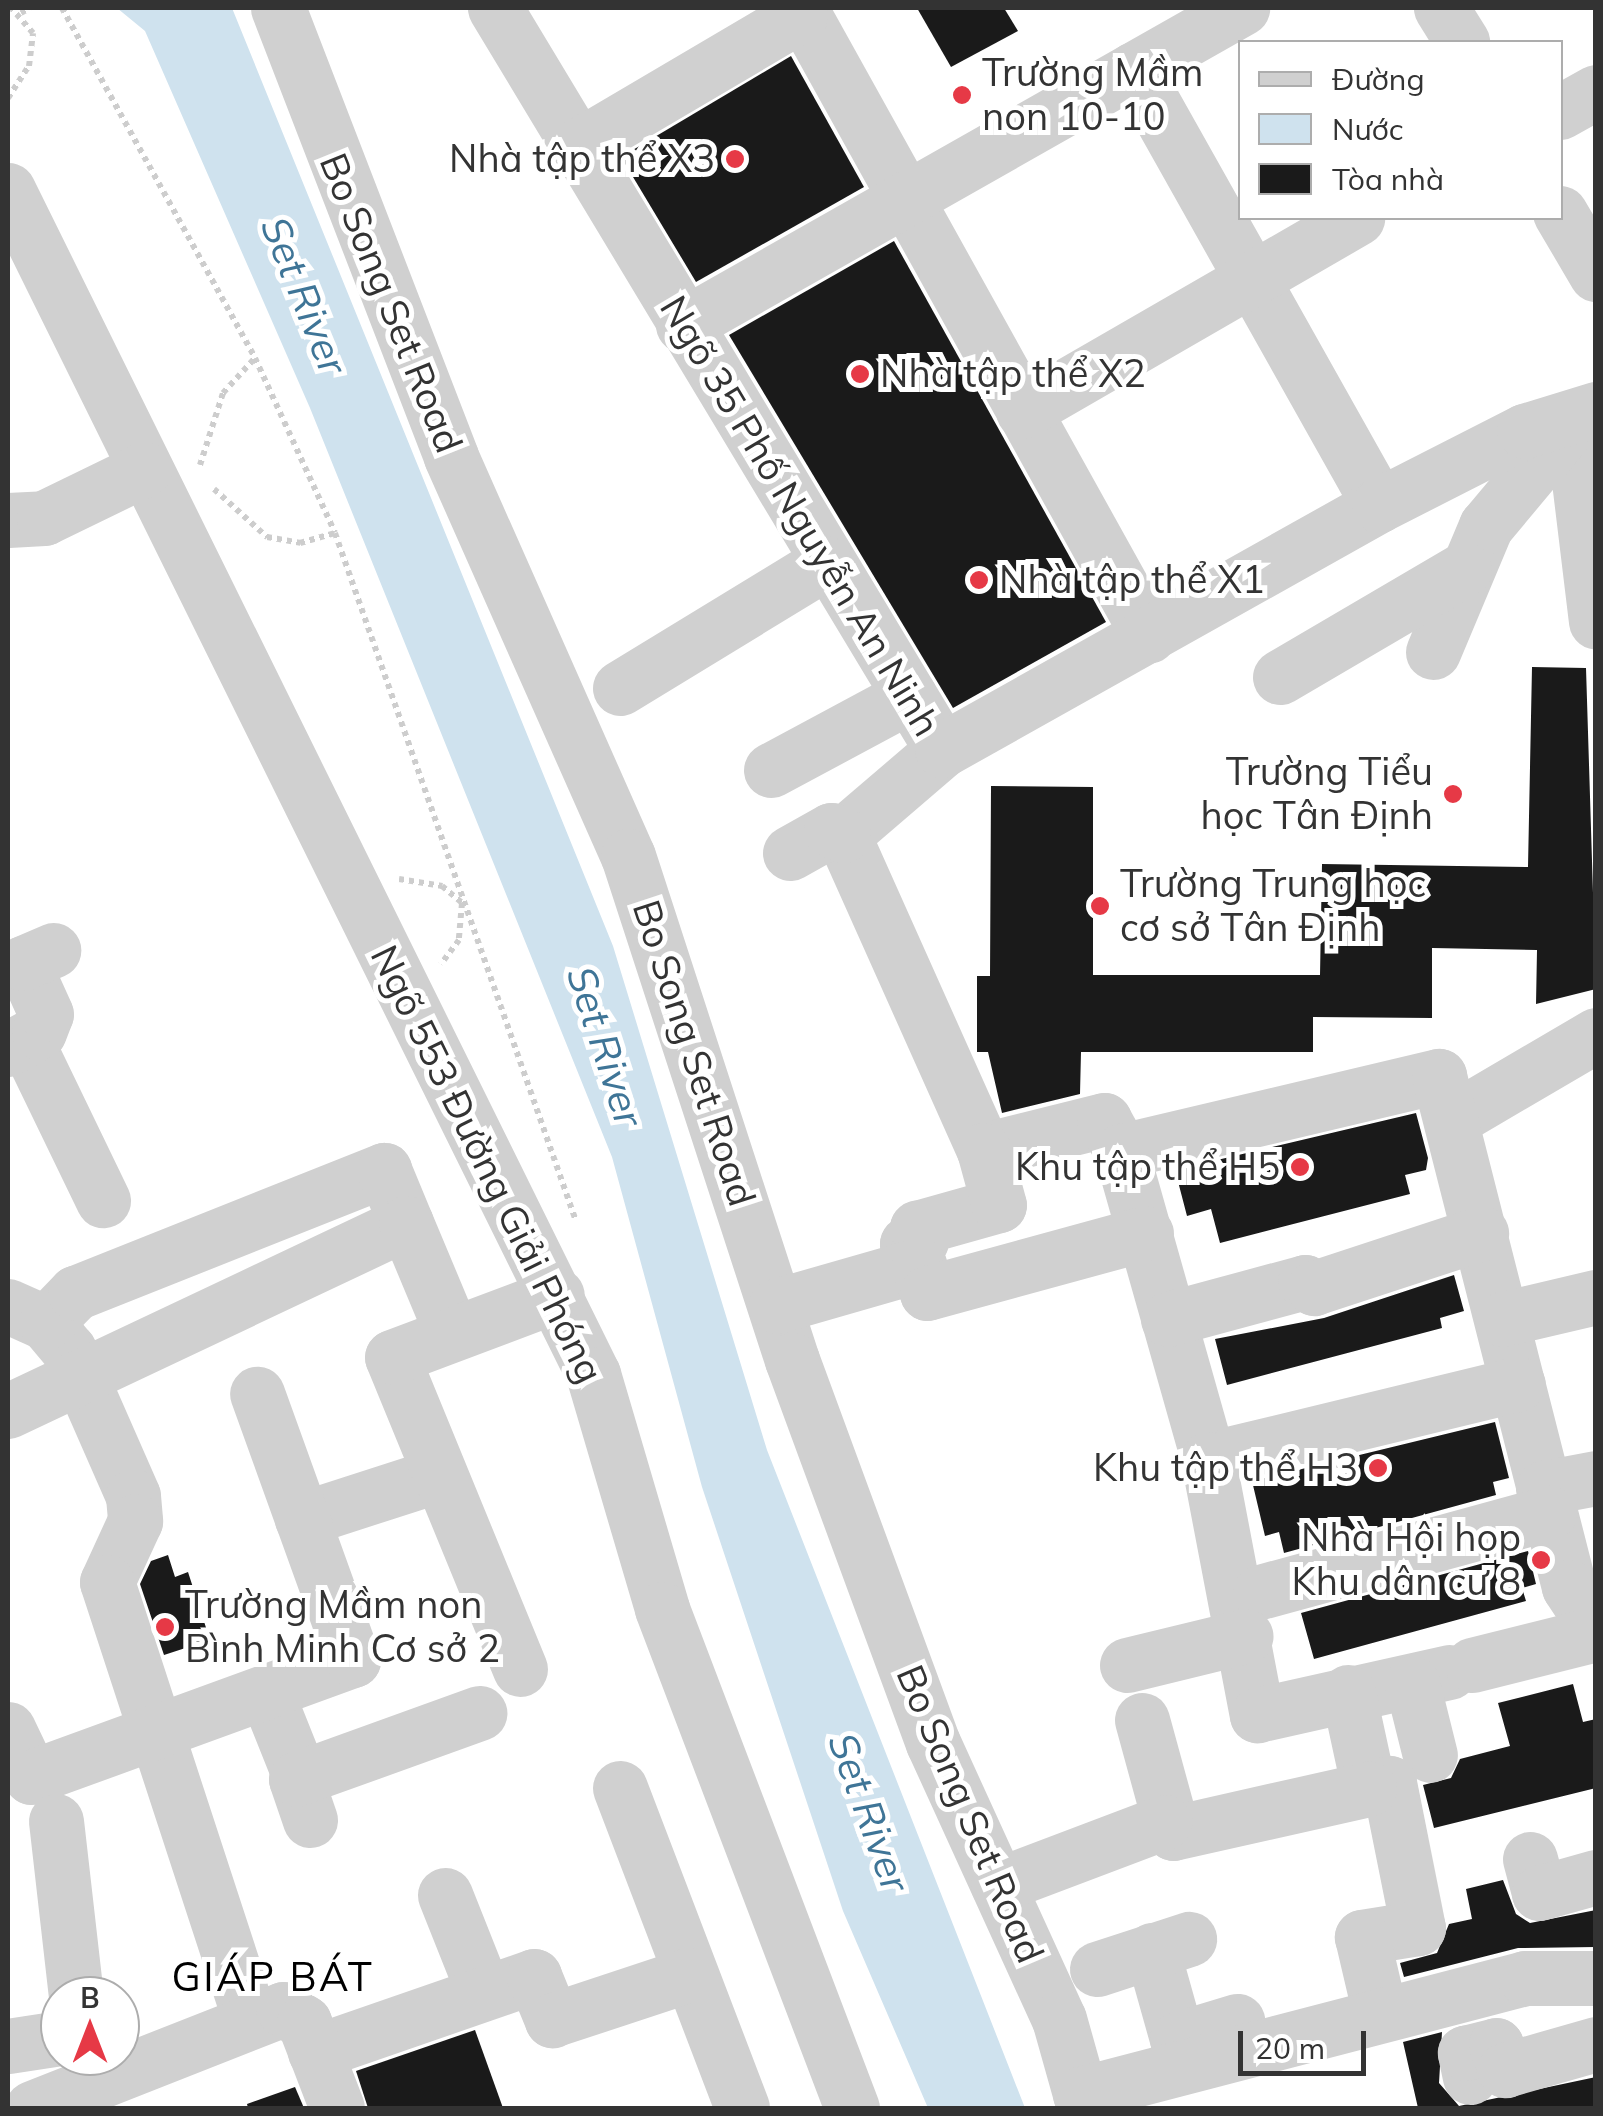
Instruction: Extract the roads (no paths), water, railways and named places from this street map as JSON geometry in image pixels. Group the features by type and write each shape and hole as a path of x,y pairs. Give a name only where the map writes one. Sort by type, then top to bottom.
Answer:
{"street":[{"name":"Bo Song Set Road","path":"278,8 451,456 628,856 776,1306 933,1742 1058,2019 1082,2101"},
{"name":"Ngõ 35 Phố Nguyễn An Ninh","path":"495,8 683,326 942,750 1379,505 1524,431 1584,416"},
{"path":"683,326 1242,8"},
{"path":"1441,8 1461,40"},
{"path":"578,146 800,11 1148,636"},
{"path":"1134,69 1379,505"},
{"path":"1563,110 1596,92"},
{"name":"Ngõ 553 Đường Giải Phóng","path":"8,190 593,1374 662,1608 852,2108"},
{"path":"1563,218 1596,274"},
{"path":"1022,411 1354,220"},
{"path":"1433,652 1464,569 1486,526 1584,416"},
{"path":"1584,416 1596,622"},
{"path":"8,520 44,518 144,470"},
{"path":"620,688 826,563"},
{"path":"1280,676 1464,569"},
{"path":"771,770 909,696"},
{"path":"844,836 942,750"},
{"path":"790,853 831,830 844,836 1004,1178 998,1205 917,1228 921,1241 907,1244 912,1268"},
{"path":"53,950 23,963 46,1014 17,1045 103,1200"},
{"path":"1453,1119 1596,1036"},
{"path":"1004,1178 1104,1120 1121,1151 1253,1614 1257,1715 1444,1673 1596,1630 1569,1586 1439,1076 1121,1151"},
{"path":"250,2020 107,1582 134,1521 132,1496 81,1378 27,1315 384,1170 452,1333"},
{"path":"8,1410 406,1223"},
{"path":"776,1306 919,1265 927,1293 1146,1232"},
{"path":"1168,1319 1305,1282 1314,1288 1481,1232"},
{"path":"520,1669 435,1476 392,1358 557,1295"},
{"path":"1502,1319 1596,1297"},
{"path":"1233,1453 1518,1384"},
{"path":"8,1729 31,1777 154,1729 353,1660 256,1394"},
{"path":"302,1519 435,1476"},
{"path":"1127,1665 1596,1478"},
{"path":"1430,1755 1444,1673"},
{"path":"266,1692 305,1798 479,1713"},
{"path":"1348,1692 1369,1790"},
{"path":"1142,1720 1165,1822 1173,1833 1389,1783 1418,1928 1362,1937 1380,2014"},
{"path":"620,1788 688,1975 742,2108"},
{"path":"56,1821 74,1976"},
{"path":"998,1885 1165,1822"},
{"path":"1596,1846 1516,1862 1539,1893 1596,1878"},
{"path":"445,1895 484,1993"},
{"path":"1096,1969 1170,1945 1177,2039 1276,2009 1288,2039"},
{"path":"315,2052 534,1976 552,2020 688,1975"},
{"path":"1082,2101 1288,2039 1525,1978 1596,1978"},
{"path":"140,2053 250,2020 296,2012 337,2108"},
{"path":"8,2046 40,2041"},
{"path":"1470,2077 1465,2053 1496,2045 1505,2070 1596,2044"},
{"path":"32,2108 78,2076"}],"water":[{"name":"Set River","path":"117,8 232,8 613,946 767,1450 1025,2108 928,2108 843,1911 702,1487 612,1157 310,408 145,31"}],"place":[{"name":"Trường Mầm non 10-10","path":"962,95"},
{"name":"Nhà tập thể X3","path":"735,159"},
{"name":"Nhà tập thể X2","path":"860,374"},
{"name":"Nhà tập thể X1","path":"979,580"},
{"name":"Trường Tiểu học Tân Định","path":"1453,794"},
{"name":"Trường Trung học cơ sở Tân Định","path":"1100,906"},
{"name":"Khu tập thể H5","path":"1300,1167"},
{"name":"Khu tập thể H3","path":"1378,1468"},
{"name":"Nhà Hội họp Khu dân cư 8","path":"1541,1560"},
{"name":"Trường Mầm non Bình Minh Cơ sở 2","path":"165,1627"}],"district":[{"name":"GIÁP BÁT","path":"273,1976"}]}
